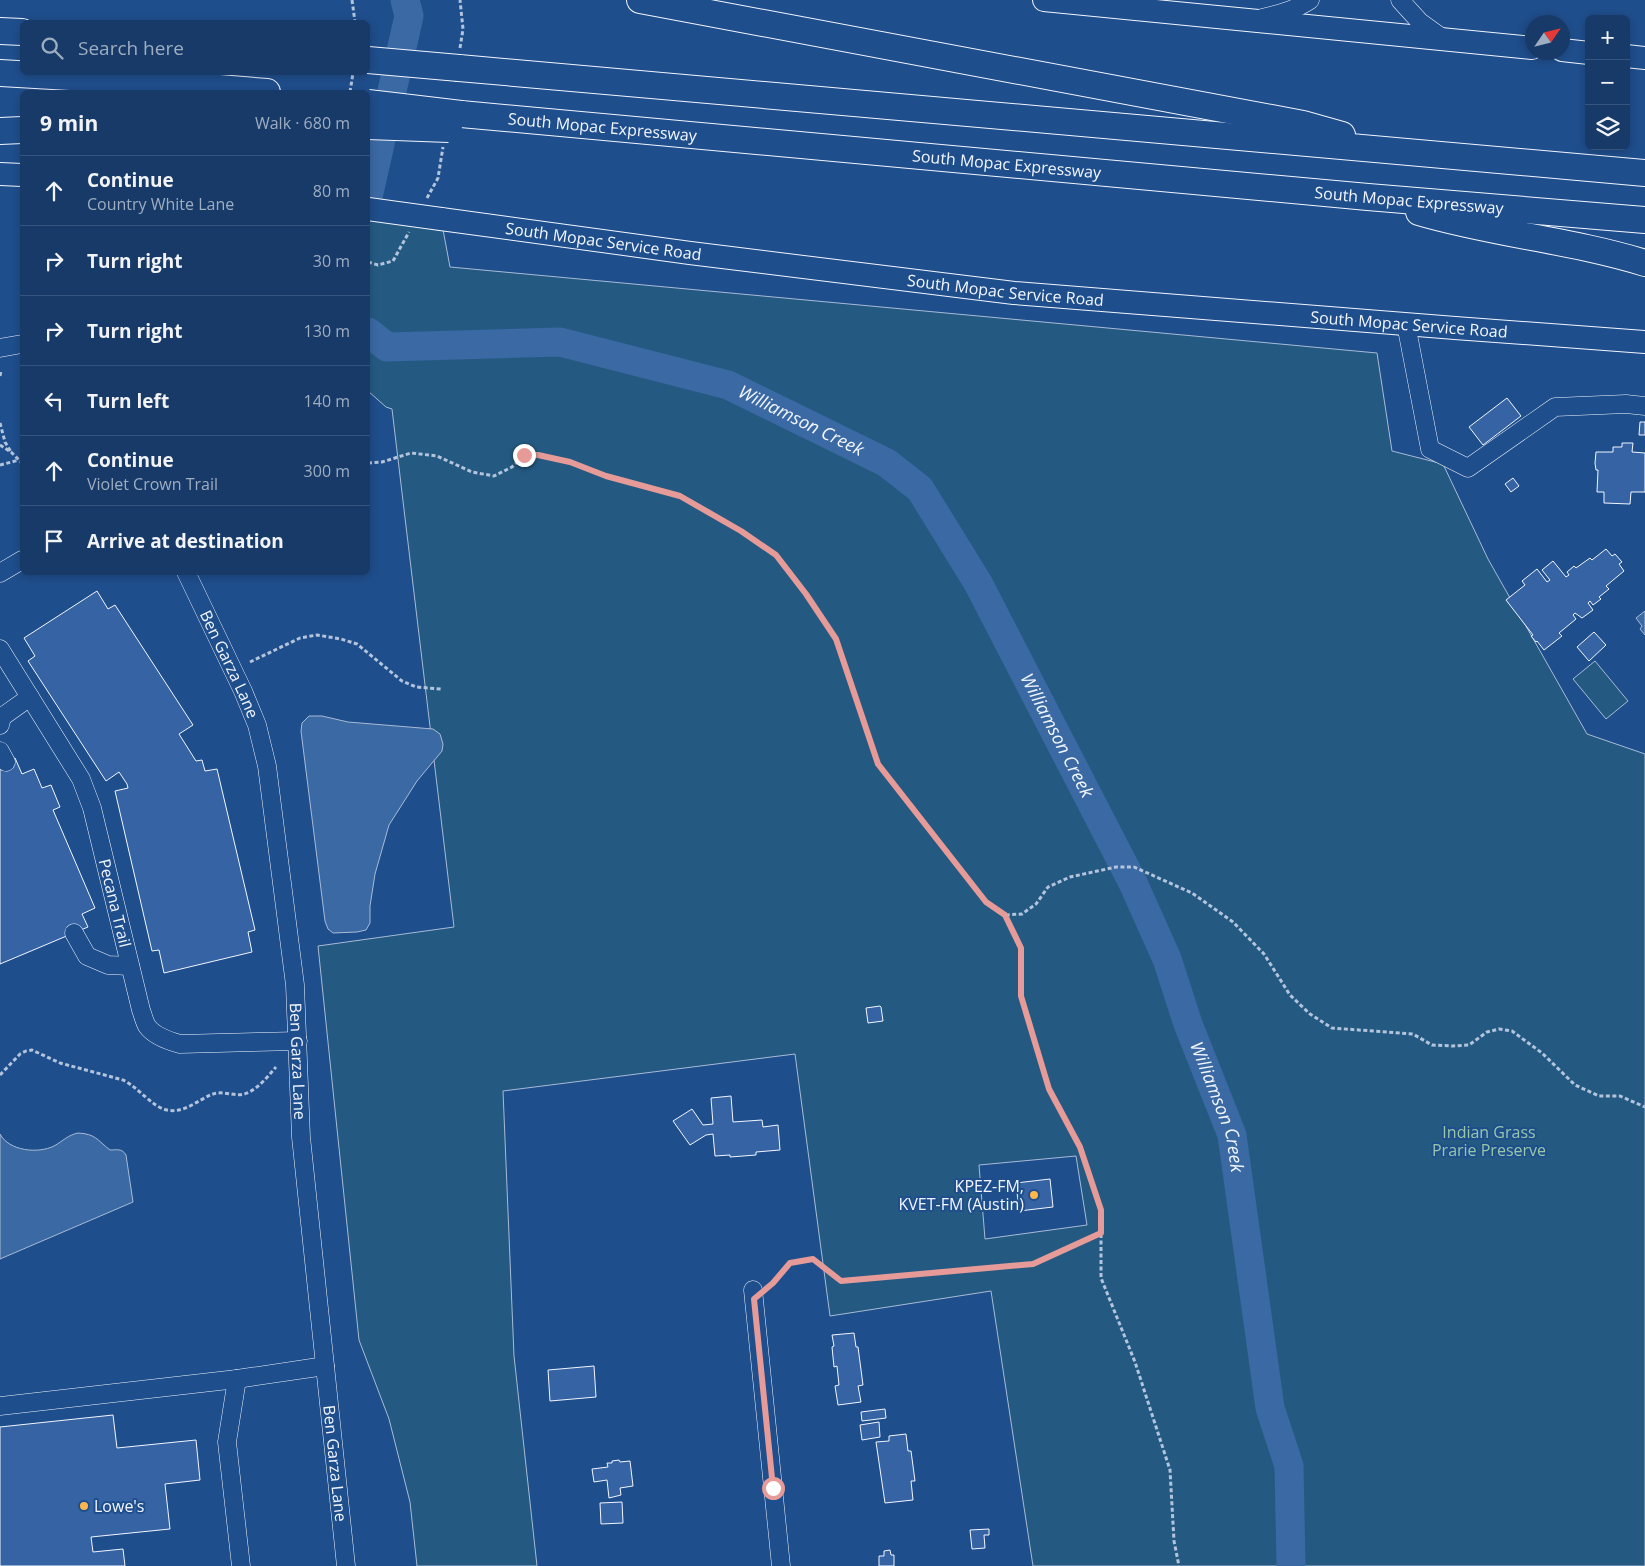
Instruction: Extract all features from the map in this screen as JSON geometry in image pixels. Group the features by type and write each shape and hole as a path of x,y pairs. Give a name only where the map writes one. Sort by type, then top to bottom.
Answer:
{"highway":[{"path":"640,0 1303,124 1400,152"},
{"path":"0,31 20,32"},
{"path":"370,60 1645,173"},
{"path":"0,73 20,74"},
{"path":"35,75 243,90"},
{"name":"South Mopac Expressway","path":"370,103 457,122 574,124 1368,197 1645,220"},
{"path":"370,126 457,122"},
{"path":"0,131 20,130"},
{"path":"1368,197 1453,222 1562,242 1645,263"}],"main road":[{"path":"1044,0 1525,47"},
{"path":"1570,51 1585,53"},
{"path":"1630,56 1645,58"},
{"path":"0,174 20,175"},
{"name":"South Mopac Service Road","path":"370,208 690,253 1014,293 1645,342"}],"street":[{"path":"1249,20 1285,12 1301,6 1310,0"},
{"path":"1400,0 1420,22 1445,40"},
{"path":"1406,324 1430,449 1468,468 1555,407 1626,404 1645,406"},
{"path":"0,348 20,344"},
{"path":"0,573 20,561"},
{"name":"Ben Garza Lane","path":"187,575 243,690 257,724 267,766 295,985 301,1137 346,1566"},
{"name":"Pecana Trail","path":"0,648 81,779 87,793 141,1010 147,1026 156,1034 180,1044 298,1041"},
{"path":"0,725 2,717 30,697"},
{"path":"74,933 87,956 108,965 130,966"},
{"path":"754,1294 781,1566"},
{"path":"0,1406 237,1380 325,1366"},
{"path":"237,1380 227,1442 241,1566"}],"path":[{"path":"352,0 355,20"},
{"path":"350,90 353,75"},
{"path":"0,376 1,371"},
{"path":"0,423 5,442 11,452"},
{"path":"0,445 20,460"},
{"path":"370,463 382,462 411,453 437,456 472,472 494,476 512,467 524,455 538,455 570,462 606,476 680,496 741,531 776,555 806,594 836,639 878,764 986,902 1005,915 1021,948 1021,996 1046,1080 1080,1147 1101,1210 1101,1278 1135,1362 1170,1470 1174,1542 1179,1566"},
{"path":"0,465 20,461"},
{"path":"250,662 300,638 317,635 357,644 402,681 416,687 441,689"},
{"path":"1005,915 1022,914 1036,904 1048,887 1070,877 1116,867 1134,867 1192,894 1233,922 1264,954 1290,994 1310,1014 1332,1028 1413,1034 1432,1044 1454,1046 1469,1045 1487,1032 1498,1029 1512,1031 1542,1053 1575,1085 1599,1096 1620,1096 1645,1107"},
{"path":"0,1075 20,1054 26,1050 32,1050 60,1063 131,1083 159,1107 168,1111 191,1106 218,1092 240,1095 248,1092 255,1088 276,1067"},
{"path":"754,1294 773,1283 790,1263 813,1259 841,1281 1033,1264 1101,1233"}],"green space":[{"name":"Indian Grass Prarie Preserve","path":"370,209 441,219 450,267 1377,353 1392,451 1443,464 1488,559 1587,734 1645,754 1645,1566 1033,1566 991,1291 830,1316 795,1054 503,1091 514,1356 537,1566 417,1566 410,1502 389,1419 359,1340 318,946 454,927 392,409 386,407 370,393","holes":["1076,1156 1087,1225 985,1239 979,1165"]},
{"path":"1595,661 1628,701 1606,719 1573,679"}],"shaded area":[{"path":"1645,611 1645,635 1640,629 1642,626 1636,618"},
{"path":"309,716 322,716 348,722 433,729 440,734 443,744 442,751 417,781 389,825 375,874 370,906 370,923 366,930 333,933 328,929 325,921 301,731 302,723"},
{"path":"78,1133 93,1136 110,1150 123,1151 126,1155 133,1202 0,1259 0,1134 4,1140 17,1147 40,1150 54,1146 71,1135"}],"building":[{"path":"1507,398 1521,416 1483,445 1469,427"},
{"path":"1640,422 1645,422 1645,435 1639,435"},
{"path":"1622,443 1633,443 1632,452 1645,453 1645,492 1631,492 1630,504 1604,503 1604,492 1597,492 1598,470 1596,470 1595,463 1596,452 1613,452 1613,447 1622,447"},
{"path":"1513,478 1519,486 1511,492 1505,484"},
{"path":"1606,549 1612,556 1615,554 1622,562 1619,564 1624,571 1606,586 1609,589 1599,597 1601,599 1593,605 1590,601 1588,603 1593,610 1582,618 1575,613 1573,615 1576,619 1559,633 1562,636 1544,650 1531,636 1533,635 1506,600 1525,585 1522,581 1537,569 1547,582 1550,580 1542,570 1553,561 1566,577 1569,575 1567,572 1574,566 1576,568 1590,558 1592,560"},
{"path":"97,591 108,609 115,605 193,725 179,734 196,761 202,760 205,771 217,769 255,930 248,932 252,952 164,973 159,950 152,951 115,791 128,788 127,784 119,772 106,781 28,661 35,656 24,638"},
{"path":"1594,632 1606,645 1589,661 1577,647"},
{"path":"15,758 22,774 34,769 42,788 51,785 60,807 53,810 95,908 82,914 88,927 0,964 0,765"},
{"path":"880,1006 883,1021 868,1023 866,1008"},
{"path":"731,1096 733,1122 762,1120 763,1127 778,1125 780,1150 756,1152 756,1155 715,1156 713,1134 706,1135 690,1145 673,1121 692,1109 703,1125 713,1124 711,1098"},
{"name":"KPEZ-FM, KVET-FM (Austin)","path":"1050,1179 1053,1207 1019,1211 1016,1183"},
{"path":"854,1333 856,1347 858,1347 863,1385 858,1386 861,1402 838,1405 835,1386 839,1385 837,1366 834,1367 832,1335"},
{"path":"594,1366 596,1397 550,1401 548,1370"},
{"path":"885,1409 886,1418 862,1421 861,1412"},
{"name":"Lowe's","path":"113,1415 117,1448 196,1440 200,1480 165,1484 170,1529 91,1537 93,1552 123,1549 125,1566 0,1566 0,1427"},
{"path":"879,1422 880,1437 862,1440 860,1425"},
{"path":"906,1434 908,1451 911,1451 915,1481 911,1481 913,1500 885,1503 876,1442 889,1441 889,1436"},
{"path":"619,1460 620,1462 630,1461 633,1486 620,1488 621,1495 609,1498 607,1480 594,1482 592,1469 608,1467 607,1463"},
{"path":"622,1502 623,1523 601,1524 600,1503"},
{"path":"989,1529 989,1535 984,1535 985,1548 972,1549 970,1530"},
{"path":"890,1550 891,1555 894,1555 894,1566 879,1566 879,1556 884,1556 884,1551"}],"waterway":[{"name":"Williamson Creek","path":"370,188 409,16 405,0"},
{"name":"Williamson Creek","path":"370,334 387,347 560,342 728,385 887,463 920,489 978,583 1133,883 1167,959 1188,1024 1232,1135 1270,1408 1289,1466 1291,1566"}],"place":[{"name":"KPEZ-FM, KVET-FM (Austin)","path":"1034,1195"},
{"name":"Lowe's","path":"84,1506"}],"route":[{"path":"524,455 538,455 570,462 606,476 680,496 741,531 776,555 806,594 836,639 878,764 986,902 1005,915 1021,948 1021,996 1049,1089 1080,1147 1101,1210 1101,1233 1033,1264 841,1281 813,1259 790,1263 773,1283 754,1299 773,1488"}]}
